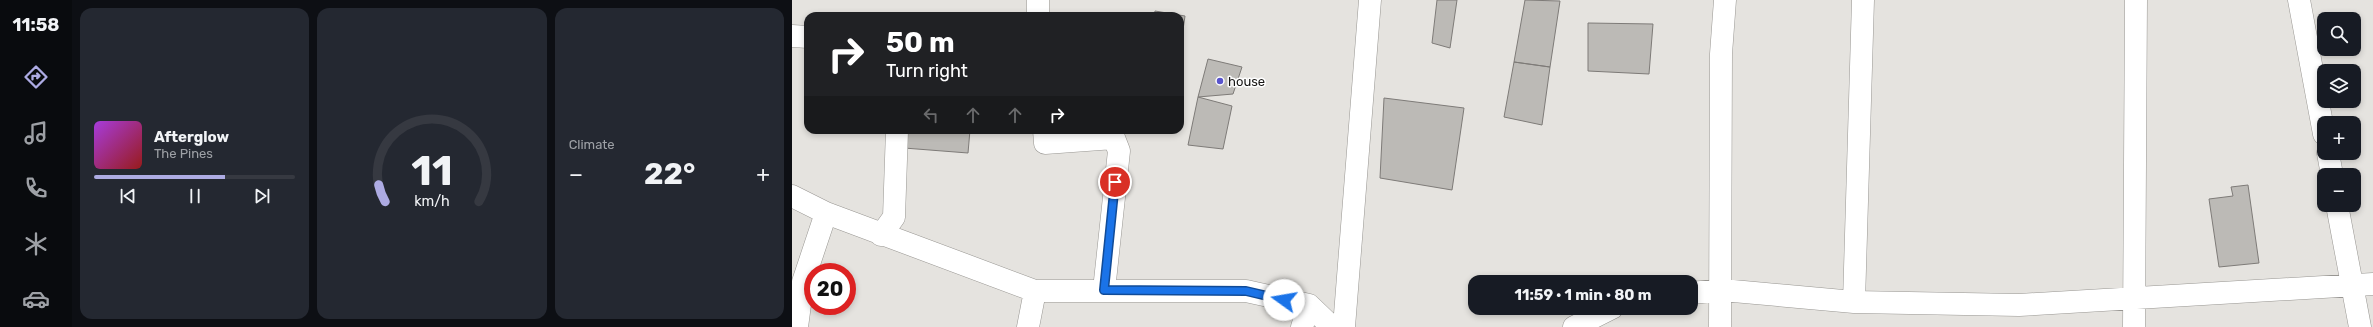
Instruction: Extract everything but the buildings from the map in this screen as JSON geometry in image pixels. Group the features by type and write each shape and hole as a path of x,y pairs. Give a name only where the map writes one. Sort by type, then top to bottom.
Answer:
{"street":[{"path":"1038,0 1038,12"},
{"path":"1344,327 1370,0"},
{"path":"1720,327 1722,290 1721,54 1725,0"},
{"path":"1854,302 1863,0"},
{"path":"2134,327 2136,0"},
{"path":"2299,0 2321,116"},
{"path":"792,36 804,37"},
{"path":"881,235 894,217 897,134"},
{"path":"1044,134 1045,142 1114,138 1119,151 1104,290"},
{"path":"792,196 826,213 881,235 1035,291 1246,291 1309,305 1332,327"},
{"path":"2339,212 2363,285 2360,327"},
{"path":"797,327 803,282 826,213"},
{"path":"1698,293 1722,290 1854,302 2019,305 2135,297 2363,285"},
{"path":"1028,327 1035,291"},
{"path":"1302,327 1309,305"},
{"path":"1574,327 1598,315"}],"place":[{"name":"house","path":"1220,81"}],"route":[{"path":"1115,182 1104,290 1246,291 1284,300"}]}
